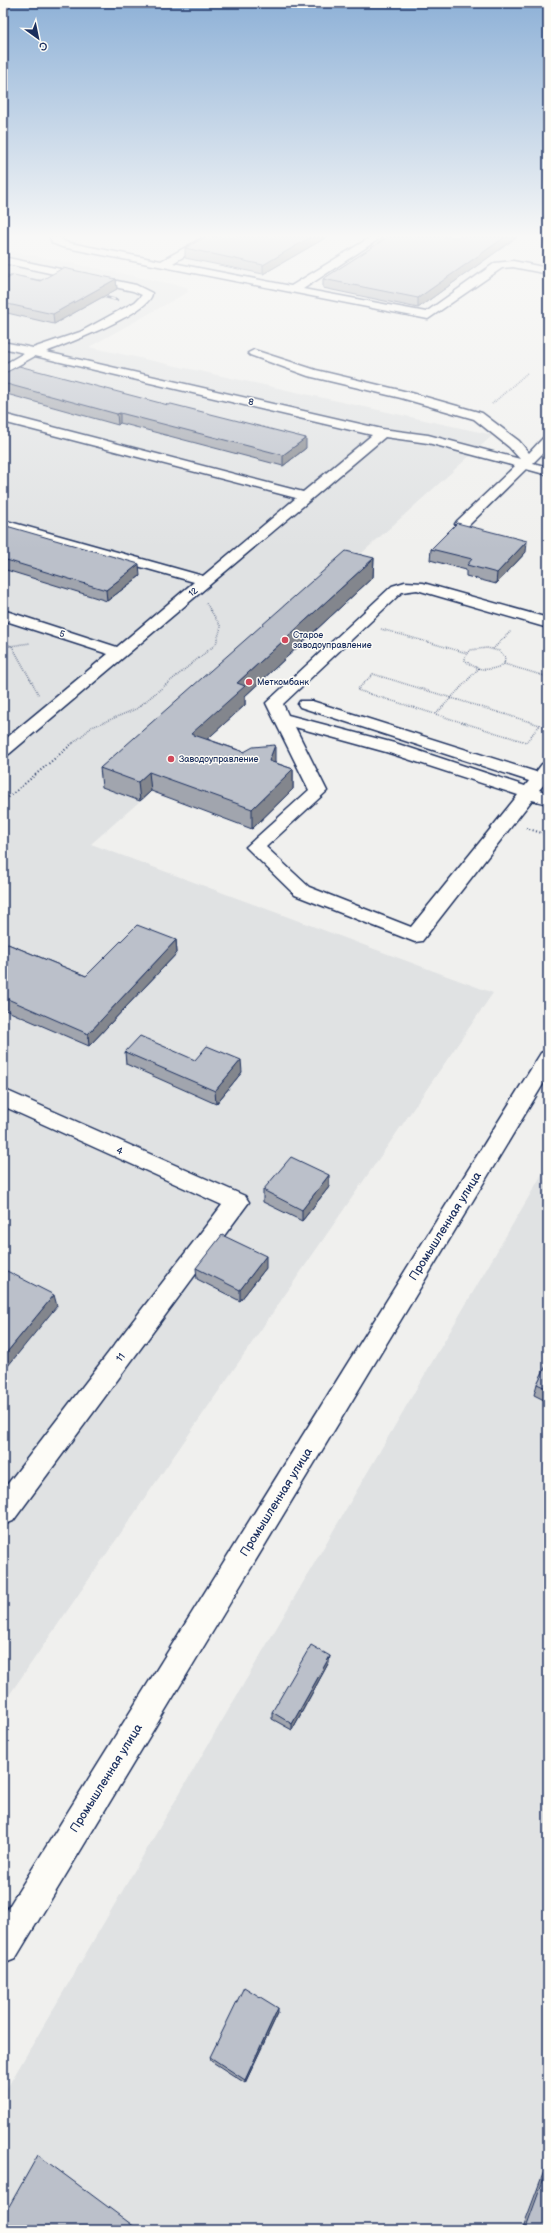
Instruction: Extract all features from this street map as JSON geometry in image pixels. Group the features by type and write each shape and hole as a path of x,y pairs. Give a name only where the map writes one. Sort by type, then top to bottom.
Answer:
{"street":[{"path":"3,370 34,352 64,341"},
{"name":"8","path":"3,345 382,433 420,446 469,458 525,462 548,471"},
{"path":"254,354 312,373 404,395 478,416 509,439 525,462"},
{"path":"3,418 306,497"},
{"name":"12","path":"3,750 121,653 382,433"},
{"path":"462,524 548,441"},
{"path":"3,524 202,585"},
{"path":"306,704 544,773 415,936 302,891 255,847 318,791 274,703 397,589 405,586 418,586 548,623"},
{"name":"5","path":"3,615 121,653"},
{"path":"282,718 392,748 548,800"},
{"name":"Промышленная улица","path":"3,1947 548,1058"},
{"name":"4","path":"3,1098 237,1202"},
{"name":"11","path":"3,1512 237,1202"}],"path":[{"path":"478,416 527,373"},
{"path":"3,802 92,727 136,709 216,644 221,627 202,585"},
{"path":"493,649 525,616"},
{"path":"360,623 467,653 481,648 493,649 505,657 504,664"},
{"path":"3,643 12,646 40,696 60,704"},
{"path":"467,653 466,660 479,668 496,668 504,664 548,677"},
{"path":"436,714 479,668"},
{"path":"373,674 451,698 540,724 526,742 357,690 373,674"}],"shaded area":[{"path":"3,341 99,341 89,347 493,435 102,787 140,801 91,844 493,993 3,1704"},
{"path":"548,1164 548,2230 3,2230 3,2095"}],"building":[{"path":"19,366 168,405 171,404 306,438 283,455 120,413 117,414 3,383 3,374"},
{"path":"457,523 527,541 497,573 467,565 472,559 431,549"},
{"path":"3,525 139,564 106,590 3,559"},
{"path":"346,551 374,558 237,683 245,686 191,734 244,752 253,747 275,745 269,761 293,769 252,809 149,772 138,782 100,768"},
{"path":"137,925 176,940 88,1034 3,997 3,942 86,976"},
{"path":"140,1036 195,1060 207,1046 241,1060 215,1091 125,1052"},
{"path":"291,1157 329,1175 302,1210 263,1190"},
{"path":"222,1235 266,1256 240,1290 196,1268"},
{"path":"3,1269 54,1295 3,1357"},
{"path":"548,1362 548,1389 537,1384"},
{"path":"311,1645 330,1656 292,1724 272,1712"},
{"path":"244,1987 278,2008 245,2080 210,2057"},
{"path":"38,2155 139,2230 3,2230 3,2217"},
{"path":"548,2167 548,2230 525,2230"}],"place":[{"name":"Старое заводоуправление","path":"285,640"},
{"name":"Меткомбанк","path":"249,682"},
{"name":"Заводоуправление","path":"171,759"}]}
